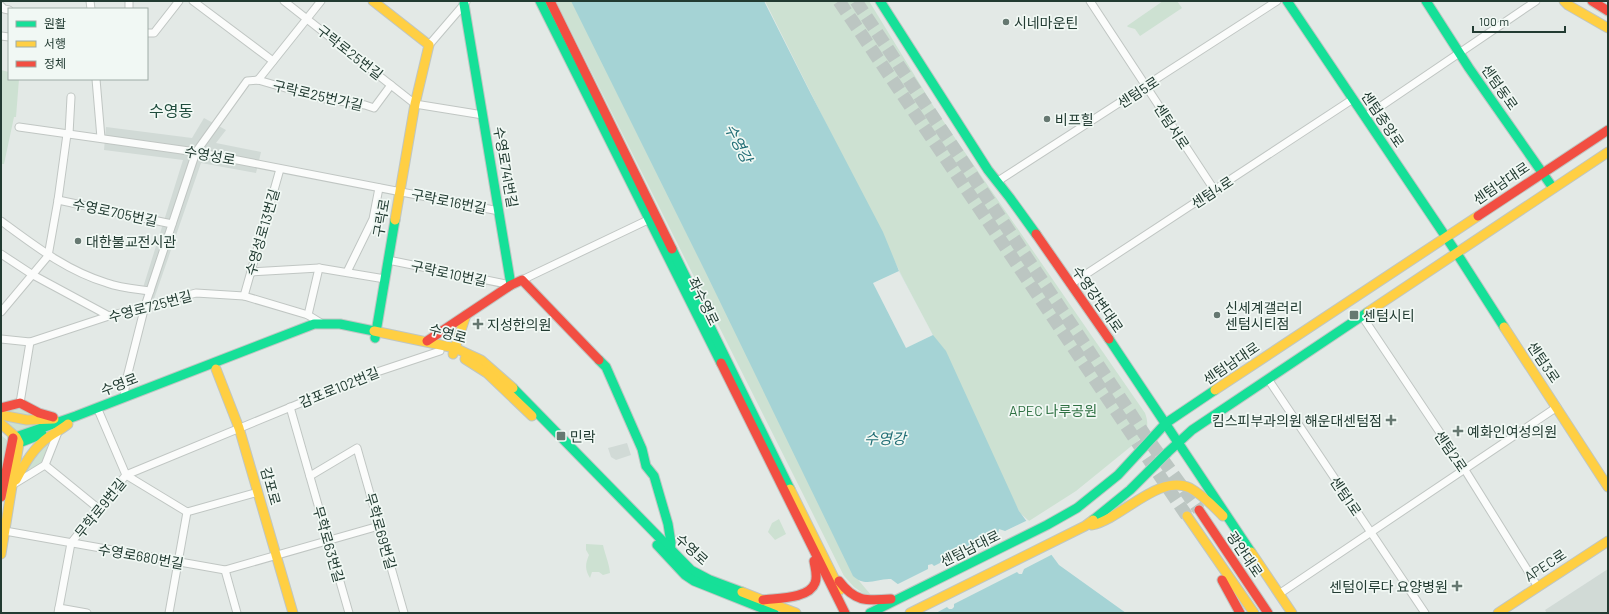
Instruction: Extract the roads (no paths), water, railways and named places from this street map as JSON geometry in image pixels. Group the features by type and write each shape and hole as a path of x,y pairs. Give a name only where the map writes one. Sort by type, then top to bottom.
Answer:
{"main road":[{"path":"373,1 429,45"},
{"name":"좌수영로","path":"540,1 652,218 851,613"},
{"name":"좌수영로","path":"550,1 652,218 814,553 845,613"},
{"name":"수영강변대로","path":"880,1 988,170 998,181 1071,284 1166,423 1292,613"},
{"name":"센텀중앙로","path":"1287,1 1456,252"},
{"name":"센텀동로","path":"1426,1 1460,54 1553,188"},
{"path":"1564,1 1568,6 1608,28"},
{"path":"1592,1 1608,11"},
{"name":"수영로741번길","path":"464,2 510,285"},
{"name":"구락로","path":"375,335 415,104 429,45"},
{"name":"센텀남대로","path":"870,613 1047,525 1077,508 1105,487 1166,423 1608,128"},
{"path":"910,613 1084,526 1099,516 1130,490 1178,441 1192,430 1456,252 1608,152"},
{"name":"센텀3로","path":"1456,252 1608,487"},
{"path":"427,341 510,285 522,280 606,367 642,449 646,466 654,476 668,524 670,554"},
{"path":"454,351 466,315"},
{"name":"수영로","path":"16,439 307,326 340,324 375,335 440,351 454,351"},
{"name":"수영로","path":"16,439 68,424 314,331 330,330 427,341 454,351 494,379 670,554 701,576 796,613"},
{"name":"감포로","path":"216,369 239,428 293,613"},
{"path":"1,408 20,403 39,413 57,418"},
{"path":"1,415 27,420 76,416"},
{"path":"1,424 16,439"},
{"path":"5,497 29,456 48,437 58,432 68,424"},
{"path":"1,429 16,439"},
{"path":"5,497 2,483 16,439"},
{"path":"1,554 5,532 5,497 16,439"},
{"path":"1084,526 1098,524 1120,513 1155,489 1172,485 1184,486 1197,492 1234,526"},
{"name":"광안대로","path":"1199,510 1268,613"},
{"name":"광안대로","path":"1240,613 1190,520 1254,613"},
{"name":"APEC로","path":"1498,613 1608,542"},
{"path":"762,600 801,596 811,589 818,571 814,560 814,553"},
{"name":"수영로","path":"670,554 685,575 694,581 774,613"},
{"path":"831,572 854,598 879,601 899,599"}],"street":[{"path":"151,33 179,1"},
{"path":"193,1 273,61"},
{"name":"구락로25번길","path":"284,1 415,104"},
{"path":"258,80 321,1"},
{"name":"센텀서로","path":"1090,1 1215,191"},
{"name":"센텀5로","path":"998,181 1277,1"},
{"path":"1365,117 1536,1"},
{"path":"429,45 464,2"},
{"path":"96,80 101,138"},
{"name":"구락로25번가길","path":"258,80 320,98 365,105 374,108 391,85"},
{"name":"수영로705번길","path":"124,397 126,381 145,306 196,152 247,81 258,80"},
{"path":"1,312 48,256 68,134 71,96"},
{"name":"센텀4로","path":"1071,284 1215,191 1353,99"},
{"path":"415,104 483,115"},
{"name":"수영성로","path":"19,126 196,152 400,192"},
{"name":"수영성로13번길","path":"244,296 280,168"},
{"path":"347,272 373,219 380,188"},
{"name":"구락로16번길","path":"400,192 499,211"},
{"name":"수영로705번길","path":"58,200 172,224"},
{"path":"522,280 652,218"},
{"path":"1,221 48,256 88,277 109,284 150,291"},
{"path":"1,254 33,275 109,316"},
{"name":"구락로10번길","path":"388,260 510,285"},
{"path":"308,315 319,268"},
{"path":"251,272 319,268 385,279"},
{"name":"수영로725번길","path":"1,340 30,342 109,316 196,293 244,296 308,315 321,324"},
{"name":"센텀2로","path":"1362,316 1465,470 1538,587"},
{"path":"20,403 30,342"},
{"name":"감포로102번길","path":"239,428 370,374 440,351"},
{"name":"센텀1로","path":"1268,379 1425,613"},
{"name":"무학로63번길","path":"290,407 349,613"},
{"path":"1279,594 1557,407"},
{"path":"99,412 126,475 186,512 258,492"},
{"name":"무학로9번길","path":"59,610 71,543 126,475 239,428"},
{"path":"14,484 44,465 58,432"},
{"name":"무학로69번길","path":"310,476 357,448 404,613"},
{"path":"44,465 98,509"},
{"path":"169,613 186,512"},
{"name":"수영로680번길","path":"5,532 225,570 380,526"},
{"path":"225,570 237,613"},
{"path":"59,610 87,613"}],"water":[{"name":"수영강","path":"571,1 764,1 883,232 899,271 928,327 946,351 1019,511 1059,565 1126,613 912,613 899,585 891,579 867,582 858,580 853,576 705,271"}],"tunnel":[{"path":"839,1 1187,516"},
{"path":"856,1 1145,435 1199,510"}],"place":[{"name":"시네마운틴","path":"1006,22"},
{"name":"비프힐","path":"1047,119"},
{"name":"대한불교전시관","path":"78,241"},
{"name":"신세계갤러리 센텀시티점","path":"1217,315"},
{"name":"센텀시티","path":"1354,315"},
{"name":"지성한의원","path":"478,324"},
{"name":"킴스피부과의원 해운대센텀점","path":"1391,420"},
{"name":"예화인여성의원","path":"1458,431"},
{"name":"민락","path":"561,436"},
{"name":"센텀이루다 요양병원","path":"1457,586"}],"district":[{"name":"수영동","path":"171,110"}],"park label":[{"name":"APEC 나루공원","path":"1053,410"}]}
